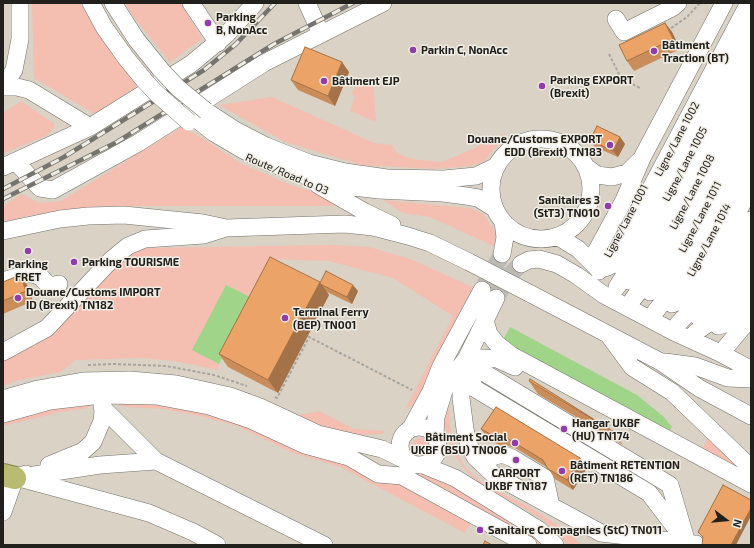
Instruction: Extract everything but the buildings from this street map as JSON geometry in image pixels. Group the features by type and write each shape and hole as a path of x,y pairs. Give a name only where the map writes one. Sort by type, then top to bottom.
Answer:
{"street":[{"path":"3,87 14,70 20,39 20,3"},
{"path":"91,3 104,27 151,75 178,88 197,117 214,133 243,150 273,164 306,176 345,186 379,190 443,193 478,198 499,215 518,234 537,239 557,236 572,228 586,210 590,188 584,166 575,153 566,147 551,141 530,141 515,147 503,157 497,166 491,187 499,215 505,237 512,259"},
{"path":"98,3 120,38 151,75"},
{"path":"113,3 136,40 151,75"},
{"path":"191,3 218,43"},
{"path":"255,3 218,43 191,64 90,127 10,164 40,188 53,190 138,143 264,63 383,3"},
{"path":"307,3 321,34"},
{"path":"616,19 624,32 672,8 678,3"},
{"path":"595,266 643,156 724,3"},
{"name":"Ligne/Lane 1001","path":"595,266 743,3"},
{"name":"Ligne/Lane 1002","path":"595,266 617,252 750,3"},
{"path":"595,266 622,256 751,14"},
{"path":"595,266 627,259 751,26"},
{"name":"Ligne/Lane 1005","path":"616,287 634,262 751,40"},
{"path":"616,287 639,265 751,54"},
{"path":"616,287 644,268 751,67"},
{"name":"Ligne/Lane 1008","path":"616,287 650,270 751,80"},
{"path":"3,87 17,87 28,90 90,127"},
{"path":"633,299 655,274 751,94"},
{"path":"633,299 661,276 751,107"},
{"path":"197,117 235,130 266,146 309,163 345,172 388,178 444,179 476,176 497,166"},
{"name":"Route/Road to O3","path":"197,117 204,134 234,152 294,179 318,185 365,212 430,243"},
{"name":"Ligne/Lane 1011","path":"633,299 666,279 751,121"},
{"path":"633,299 672,282 751,134"},
{"path":"655,312 678,285 751,148"},
{"path":"584,166 597,175 618,177 632,169 643,156"},
{"name":"Ligne/Lane 1014","path":"655,312 684,287 751,161"},
{"path":"655,312 689,291 751,174"},
{"path":"655,312 694,294 751,187"},
{"path":"678,324 702,298 751,206"},
{"path":"3,231 60,219 124,215 203,223 226,228 345,224 391,231 430,243 469,262 661,362 699,388 751,416"},
{"path":"678,324 708,301 751,220"},
{"path":"4,342 47,328 111,260 128,246 145,239 204,235 226,228"},
{"path":"678,324 713,304 751,234"},
{"path":"557,236 578,249 616,287 633,299 695,333 726,347 747,372"},
{"path":"512,259 526,246 537,239"},
{"path":"678,324 719,307 751,247"},
{"path":"512,259 539,259 557,264 576,275 604,295 747,372"},
{"path":"695,333 725,310 751,261"},
{"path":"3,281 30,272 42,276 49,286 59,284 55,293 56,296 61,299 94,279"},
{"path":"695,333 730,313 751,274"},
{"path":"695,333 736,316 751,287"},
{"path":"3,414 50,402 156,396 209,406 251,420 312,448 349,456 378,474 410,466 430,462 436,455 436,417 446,384 467,357 485,320 489,294 441,366 431,391 399,446 400,452 410,466 447,474 532,525 555,545"},
{"path":"695,333 741,319 751,300"},
{"path":"726,347 751,315"},
{"path":"485,320 489,334 501,348 511,355 751,484"},
{"path":"726,347 751,326"},
{"path":"726,347 751,332"},
{"path":"608,334 632,367 672,392 751,468"},
{"path":"726,347 751,336"},
{"path":"467,357 478,369 670,485 692,543 604,539 551,506 494,475 479,461 469,445 461,398 461,382 467,357"},
{"path":"467,357 497,359 510,364 751,492"},
{"path":"661,362 695,366 720,376 747,372"},
{"path":"102,398 158,382 208,390 260,407 318,434 382,449 528,545"},
{"path":"3,398 61,384 102,398 156,461 324,545"},
{"path":"9,476 83,451 96,435 102,421 102,398"},
{"path":"344,440 387,437 408,430 424,427 436,439 452,465 473,489"},
{"path":"479,461 502,454 512,458 546,478 551,506"},
{"path":"9,476 100,465 156,461"},
{"path":"3,512 9,476"},
{"path":"9,476 64,489 149,513 193,532 217,545"}],"path":[{"path":"664,32 679,24 700,3"},
{"path":"609,54 621,78 640,88"},
{"path":"271,395 277,398 309,337 412,390"},
{"path":"214,375 251,387"}],"shaded area":[{"path":"3,3 751,3 751,545 3,545"},
{"path":"32,3 80,3 114,56 139,85 95,114 34,78"},
{"path":"125,3 181,3 202,39 170,62 132,15"},
{"path":"358,78 373,84 376,122 350,111 355,96 352,94"},
{"path":"272,97 374,143 392,145 396,152 406,157 419,160 443,162 505,134 503,139 483,162 471,166 435,169 361,165 285,142 219,105"},
{"path":"21,101 54,124 54,128 46,136 3,153 3,113"},
{"path":"183,126 240,163 293,186 336,198 344,206 101,206 27,216 3,222 3,206 22,194 38,203 61,201"},
{"path":"383,200 469,208 482,213 494,229 499,240 498,248 430,217 403,213"},
{"path":"333,245 369,247 410,259 477,289 423,398 412,406 406,408 453,316 393,278 329,261 275,259 254,299 226,285 193,350 219,364 217,370 174,361 141,358 75,360 61,372 18,380 3,386 3,360 53,333 128,256 146,248"},
{"path":"226,285 254,299 219,364 192,350"},
{"path":"510,327 637,395 664,417 672,427 669,433 512,349 503,340"},
{"path":"448,400 450,427 454,448 466,468 484,484 531,508 566,530 581,545 568,545 542,519 481,484 467,472 453,453 444,424"},
{"path":"118,401 163,404 215,412 402,485 472,520 465,533 340,467 293,453 237,426 204,417 164,409 125,407 119,405"},
{"path":"87,402 88,408 61,412 3,426 3,420"},
{"path":"319,411 354,429 385,431 383,434 351,435 328,431 294,416"},
{"path":"708,437 749,477 701,453"},
{"path":"420,438 426,440 428,446 426,452 420,454 414,452 412,446 414,440"},
{"path":"431,472 537,535 546,545 542,545 416,475"}],"tunnel":[{"path":"482,290 502,254"},
{"path":"496,298 510,275 521,264"}],"railway":[{"path":"3,189 64,157 204,70 236,44 275,3"},
{"path":"3,199 117,142 274,44 353,3"}],"place":[{"name":"Parking B, NonAcc","path":"208,23"},
{"name":"Parkin C, NonAcc","path":"413,50"},
{"name":"Bâtiment Traction (BT)","path":"654,51"},
{"name":"Bâtiment EJP","path":"324,81"},
{"name":"Parking EXPORT (Brexit)","path":"542,86"},
{"name":"Douane/Customs EXPORT EDD (Brexit) TN183","path":"610,145"},
{"name":"Sanitaires 3 (StT3) TN010","path":"608,206"},
{"name":"Parking FRET","path":"28,251"},
{"name":"Parking TOURISME","path":"74,262"},
{"name":"Douane/Customs IMPORT ID (Brexit) TN182","path":"18,298"},
{"name":"Terminal Ferry (BEP) TN001","path":"285,318"},
{"name":"Hangar UKBF (HU) TN174","path":"564,429"},
{"name":"Bâtiment Social UKBF (BSU) TN006","path":"515,443"},
{"name":"CARPORT UKBF TN187","path":"516,460"},
{"name":"Bâtiment RETENTION (RET) TN186","path":"562,471"},
{"name":"Sanitaire Compagnies (StC) TN011","path":"480,530"}]}
